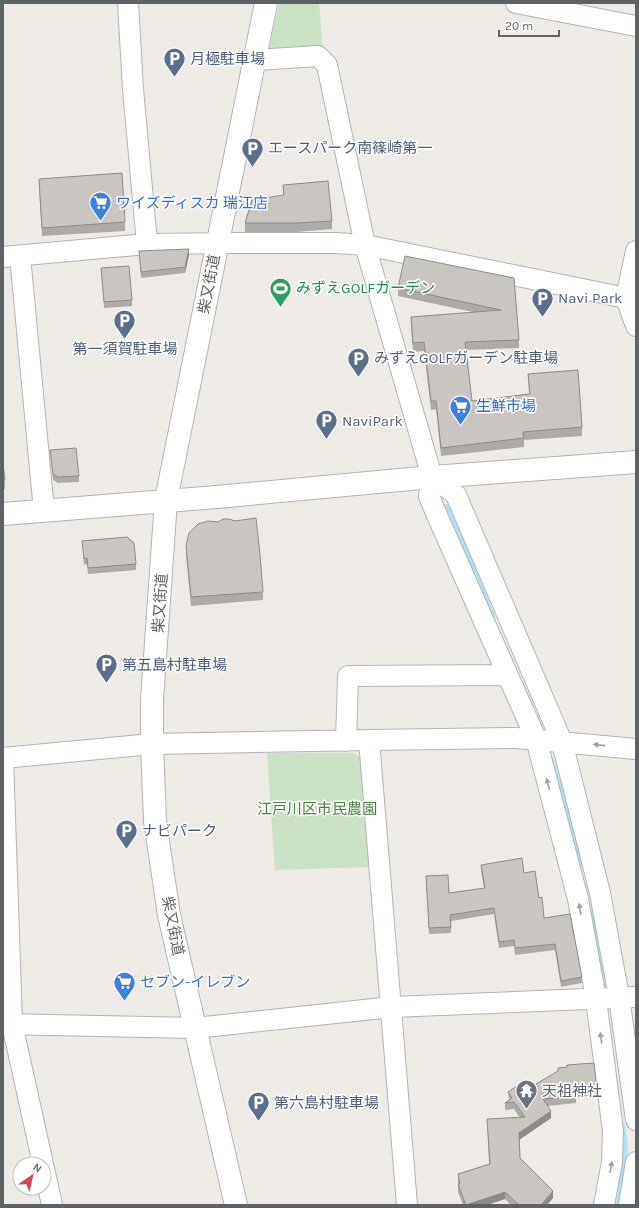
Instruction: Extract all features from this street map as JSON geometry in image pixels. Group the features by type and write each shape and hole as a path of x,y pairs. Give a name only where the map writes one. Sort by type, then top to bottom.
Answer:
{"main road":[{"name":"柴又街道","path":"236,1205 169,915 155,821 152,700 166,500 217,243 256,60 266,3"},
{"path":"3,514 432,477 636,462"}],"street":[{"path":"128,3 133,89 147,244"},
{"path":"516,3 636,26"},
{"path":"256,60 318,56 327,65 365,245 432,477 429,496 536,739 578,899 596,999 613,1130 612,1162 604,1205"},
{"path":"44,511 12,257 147,244 336,243 365,245 631,299"},
{"path":"636,251 631,299 636,326"},
{"path":"432,477 456,496 562,742 628,997 636,1120"},
{"path":"346,741 348,676 508,675"},
{"path":"41,1156 7,1024 3,758 152,744 369,740 516,738 636,749"},
{"path":"369,740 407,1205"},
{"path":"7,1024 195,1028 392,1007 628,997"},
{"path":"629,1205 636,1162"}],"green space":[{"path":"279,3 319,3 323,49 268,52"},
{"name":"江戸川区市民農園","path":"267,753 353,753 360,757 370,867 275,870"}],"building":[{"path":"122,173 125,222 42,228 39,179"},
{"path":"328,181 332,221 245,223 252,200 284,195 283,185"},
{"path":"189,249 185,267 141,272 139,251"},
{"path":"405,256 514,278 519,340 465,342 472,401 530,394 528,374 578,370 582,427 523,432 524,438 441,448 436,401 431,401 424,342 413,343 411,317 501,310 398,288"},
{"path":"129,266 132,300 104,302 101,268"},
{"path":"76,448 79,476 58,477 53,474 50,450"},
{"path":"3,463 5,480 3,480"},
{"path":"256,518 263,592 191,597 186,546 189,533 198,524 208,521 218,522 223,519 229,519 235,521"},
{"path":"127,537 134,543 136,564 88,568 87,558 84,559 82,541"},
{"path":"522,858 524,873 535,871 539,898 542,897 544,918 570,914 582,977 561,981 555,944 515,948 514,940 499,942 494,908 450,915 451,927 429,928 426,876 448,875 449,893 485,888 481,865"},
{"path":"594,1063 597,1088 576,1090 576,1096 543,1099 551,1111 519,1133 520,1158 553,1191 541,1205 519,1205 505,1192 466,1205 458,1184 460,1184 458,1174 490,1164 487,1119 525,1117 514,1102 505,1103 512,1098 508,1092 526,1080 531,1087 558,1071 558,1068 567,1067 567,1065"}],"waterway":[{"path":"447,507 492,616"},
{"path":"551,760 583,864"},
{"path":"594,912 603,984"},
{"path":"619,1205 625,1147 622,1126"}],"place":[{"name":"月極駐車場","path":"174,78"},
{"name":"エースパーク南篠崎第一","path":"252,168"},
{"name":"ワイズディスカ 瑞江店","path":"100,222"},
{"name":"みずえGOLFガーデン","path":"280,308"},
{"name":"Navi Park","path":"542,318"},
{"name":"第一須賀駐車場","path":"125,340"},
{"name":"みずえGOLFガーデン駐車場","path":"359,378"},
{"name":"生鮮市場","path":"460,426"},
{"name":"NaviPark","path":"326,440"},
{"name":"第五島村駐車場","path":"107,684"},
{"name":"ナビパーク","path":"127,850"},
{"name":"セブン-イレブン","path":"125,1002"},
{"name":"天祖神社","path":"526,1110"},
{"name":"第六島村駐車場","path":"259,1122"}]}
